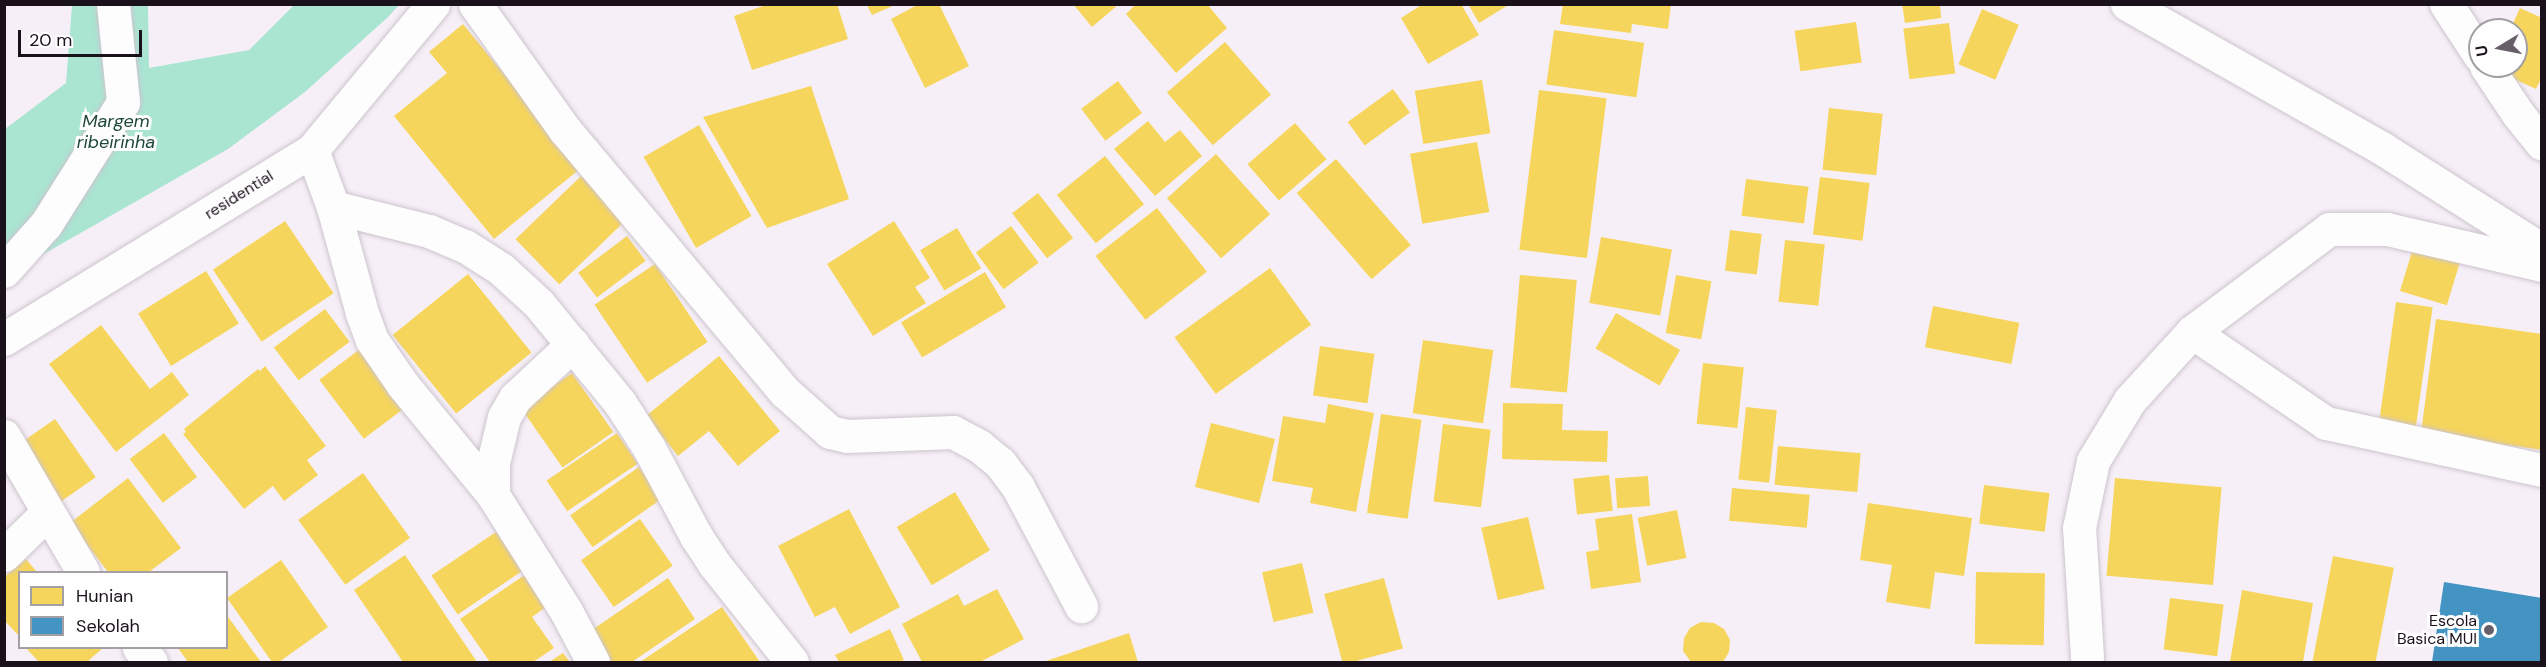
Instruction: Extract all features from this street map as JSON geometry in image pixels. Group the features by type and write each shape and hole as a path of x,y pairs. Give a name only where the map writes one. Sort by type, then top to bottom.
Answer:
{"street":[{"path":"4,271 46,224 123,102 113,4"},
{"name":"residential","path":"4,339 312,150 433,4"},
{"path":"475,4 565,130 792,398 830,432 847,436 953,432 979,446 1000,463 1018,487 1081,606"},
{"path":"2127,4 2383,149 2541,250"},
{"path":"2446,4 2468,38"},
{"path":"2494,78 2541,144"},
{"path":"312,150 333,207 362,313 372,340 403,385 493,495 566,611 593,663"},
{"path":"333,207 429,231 465,246 501,269 539,304 573,344 637,430 715,565 792,663"},
{"path":"2087,657 2079,528 2093,461 2130,400 2192,332 2329,229 2387,229 2541,265"},
{"path":"2192,332 2326,423 2541,470"},
{"path":"493,495 493,463 504,417 515,398 573,344"},
{"path":"4,436 82,571"},
{"path":"4,555 47,513"},
{"path":"140,649 151,663"}],"water":[{"name":"Margem ribeirinha","path":"72,5 148,5 149,68 249,50 294,5 399,5 305,92 228,149 5,276 5,129 66,83"}],"building: Hunian":[{"path":"769,4 837,4 848,39 752,70 734,16"},
{"path":"919,4 939,4 969,66 925,88 891,19"},
{"path":"1073,4 1119,4 1092,27"},
{"path":"1136,4 1207,4 1227,28 1176,73 1126,14"},
{"path":"1423,4 1461,4 1479,35 1428,64 1401,18"},
{"path":"1468,4 1510,4 1479,23"},
{"path":"1563,4 1671,4 1668,29 1632,24 1631,33 1560,24"},
{"path":"1902,4 1940,4 1941,18 1905,23"},
{"path":"867,5 895,5 872,15"},
{"path":"2520,8 2542,18 2542,77 2536,89 2512,78 2528,78 2528,18 2515,18"},
{"path":"1982,9 2019,25 1995,80 1959,64"},
{"path":"1856,22 1862,63 1800,71 1795,31"},
{"path":"1949,23 1955,74 1910,79 1903,29"},
{"path":"463,24 581,168 494,239 394,116 447,73 429,52"},
{"path":"1554,30 1644,43 1636,97 1546,84"},
{"path":"1225,42 1271,95 1213,145 1167,93"},
{"path":"1482,80 1490,133 1423,144 1415,91"},
{"path":"1118,81 1142,113 1105,141 1081,109"},
{"path":"811,86 849,199 767,228 703,117"},
{"path":"1393,89 1410,112 1365,145 1348,122"},
{"path":"1539,90 1606,98 1587,258 1519,250"},
{"path":"1829,108 1883,114 1876,175 1823,170"},
{"path":"1148,121 1165,142 1180,130 1202,156 1155,196 1114,149"},
{"path":"1295,123 1326,159 1279,201 1247,164"},
{"path":"699,125 752,216 696,248 644,157"},
{"path":"1477,142 1489,212 1422,224 1410,154"},
{"path":"1216,154 1270,214 1221,258 1167,198"},
{"path":"1105,156 1144,204 1096,243 1057,195"},
{"path":"1336,159 1411,245 1372,279 1297,193"},
{"path":"581,176 625,221 559,285 516,239"},
{"path":"1820,177 1870,183 1863,241 1813,235"},
{"path":"1746,179 1809,187 1804,223 1741,216"},
{"path":"1038,193 1073,238 1047,258 1012,213"},
{"path":"1157,208 1207,272 1145,320 1096,256"},
{"path":"285,221 334,293 262,342 213,270"},
{"path":"894,221 930,278 915,287 926,303 873,336 827,264"},
{"path":"1011,226 1039,263 1004,289 976,252"},
{"path":"957,228 981,268 944,290 920,250"},
{"path":"1730,230 1762,234 1757,275 1725,271"},
{"path":"627,236 646,261 597,297 578,273"},
{"path":"1601,237 1672,250 1660,315 1589,303"},
{"path":"1785,240 1825,244 1818,306 1779,302"},
{"path":"2414,245 2461,259 2447,305 2400,291"},
{"path":"655,264 708,342 647,383 594,305"},
{"path":"1270,268 1311,325 1216,394 1175,337"},
{"path":"206,271 239,324 171,366 138,313"},
{"path":"985,272 1006,307 922,358 901,322"},
{"path":"468,274 532,352 456,414 393,335"},
{"path":"1520,275 1577,280 1567,393 1510,388"},
{"path":"1676,275 1711,281 1701,339 1666,333"},
{"path":"2396,302 2433,307 2415,430 2379,425"},
{"path":"1933,306 2019,323 2011,364 1925,347"},
{"path":"325,309 350,342 299,380 274,348"},
{"path":"1616,313 1680,350 1660,386 1596,349"},
{"path":"2436,319 2542,334 2542,450 2421,433"},
{"path":"101,325 150,389 172,372 189,395 116,452 49,364"},
{"path":"1423,340 1493,350 1483,423 1413,413"},
{"path":"1320,346 1374,354 1368,403 1313,396"},
{"path":"360,349 405,408 364,439 319,380"},
{"path":"719,356 780,431 738,466 709,431 678,456 646,416"},
{"path":"1703,363 1744,367 1737,428 1697,424"},
{"path":"265,366 326,446 307,460 318,475 284,501 273,486 244,509 183,434 186,432 184,429 258,369 260,371"},
{"path":"572,373 613,432 563,468 521,409"},
{"path":"1503,403 1563,404 1562,430 1608,431 1607,462 1502,459"},
{"path":"1328,404 1374,413 1356,512 1310,503 1313,488 1272,481 1283,416 1325,423"},
{"path":"1746,407 1777,410 1769,483 1738,480"},
{"path":"1381,414 1422,420 1408,519 1367,513"},
{"path":"55,419 96,477 59,503 18,445"},
{"path":"1211,423 1275,439 1259,503 1195,487"},
{"path":"1443,424 1491,430 1481,507 1433,501"},
{"path":"164,433 197,477 163,503 130,459"},
{"path":"617,433 638,464 567,511 547,481"},
{"path":"1778,446 1861,453 1857,492 1775,485"},
{"path":"639,467 661,499 593,547 570,515"},
{"path":"363,473 410,538 345,585 298,520"},
{"path":"1609,475 1613,511 1577,515 1573,479"},
{"path":"1648,476 1650,506 1617,508 1615,478"},
{"path":"128,478 181,548 150,571 107,571 70,523"},
{"path":"2115,478 2222,487 2213,585 2106,576"},
{"path":"1984,485 2050,493 2045,532 1979,524"},
{"path":"1732,488 1810,495 1807,528 1729,521"},
{"path":"955,492 990,550 932,585 897,527"},
{"path":"1868,503 1972,518 1964,576 1935,572 1930,609 1886,602 1892,565 1860,560"},
{"path":"849,509 900,607 850,634 835,607 815,617 778,546"},
{"path":"1677,510 1686,558 1647,566 1638,518"},
{"path":"1632,514 1641,582 1591,589 1586,552 1599,550 1595,519"},
{"path":"1528,517 1545,589 1498,600 1481,528"},
{"path":"640,519 673,566 614,607 581,560"},
{"path":"496,532 522,571 458,615 431,576"},
{"path":"405,555 477,662 403,662 354,590"},
{"path":"2333,556 2394,568 2376,662 2312,662"},
{"path":"26,559 36,571 18,571 18,635 4,620 4,577"},
{"path":"281,560 328,627 279,662 272,662 228,597"},
{"path":"1302,563 1313,613 1274,622 1262,572"},
{"path":"529,572 550,604 532,617 554,648 533,662 490,662 460,619"},
{"path":"1976,572 2045,573 2044,645 1975,644"},
{"path":"668,578 695,619 632,662 605,662 586,634"},
{"path":"1384,578 1403,649 1353,662 1342,662 1324,594"},
{"path":"997,589 1024,639 980,662 922,662 902,624 958,594 964,606"},
{"path":"2242,590 2313,603 2303,662 2230,662"},
{"path":"2170,598 2224,605 2217,656 2164,650"},
{"path":"722,607 760,662 640,662"},
{"path":"228,617 261,662 188,662 179,649 228,649"},
{"path":"1701,622 1714,623 1724,629 1730,640 1729,652 1723,662 1691,662 1683,651 1684,638 1690,628"},
{"path":"890,629 904,660 898,662 839,662 835,655"},
{"path":"1129,633 1138,662 1043,662"},
{"path":"27,649 102,649 89,660 91,662 39,662"},
{"path":"563,653 570,662 549,662"}],"building: Sekolah":[{"name":"Escola Basica MUI","path":"2444,582 2542,598 2542,662 2432,662"}],"place":[{"name":"Escola Basica MUI","path":"2489,630"}]}
